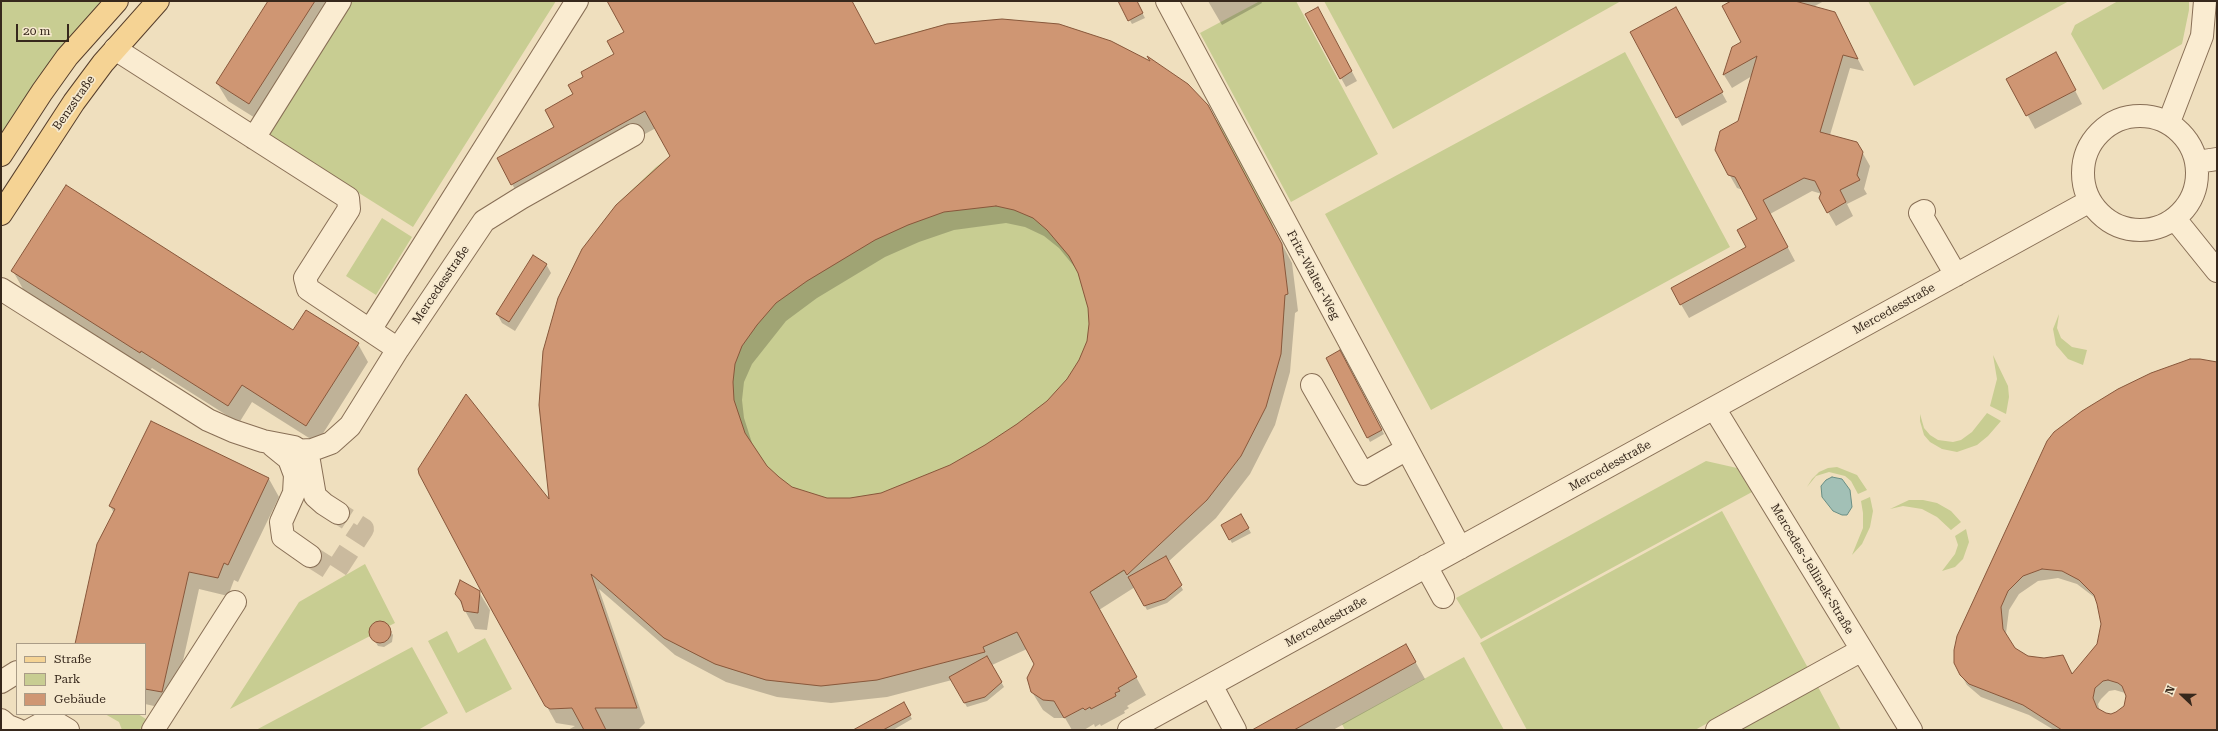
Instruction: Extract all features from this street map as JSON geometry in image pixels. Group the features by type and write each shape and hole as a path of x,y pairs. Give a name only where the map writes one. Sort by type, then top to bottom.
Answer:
{"main road":[{"path":"1,155 67,56 117,1"},
{"name":"Benzstraße","path":"1,214 74,102 115,49 158,1"}],"street":[{"path":"254,138 340,1"},
{"path":"370,330 577,1"},
{"name":"Fritz-Walter-Weg","path":"1167,1 1460,548"},
{"path":"2169,122 2202,36 2205,1"},
{"path":"115,49 348,198 349,209 305,278 308,289 398,349"},
{"path":"2130,116 2150,116 2169,122 2207,161 2196,188 2184,210 2175,219 2148,230 2128,229 2115,224 2102,216 2090,201 2084,182 2084,163 2090,144 2100,132 2111,123 2130,116"},
{"name":"Mercedesstraße","path":"302,452 331,443 350,426 398,349 484,221 521,198 633,135"},
{"name":"Mercedesstraße","path":"1129,730 2090,201"},
{"path":"1924,211 1920,212 1956,275"},
{"path":"2175,219 2217,271"},
{"path":"1,288 208,420 270,445 289,459 295,475 294,493 281,522 283,537 310,556"},
{"path":"1312,385 1363,474 1407,449"},
{"name":"Mercedes-Jellinek-Straße","path":"1714,408 1910,730"},
{"path":"270,445 289,446 302,452 309,461 315,496 338,513"},
{"path":"1426,566 1443,597"},
{"path":"153,730 235,602"},
{"path":"1717,730 1862,650"},
{"path":"1211,685 1235,730"},
{"path":"30,730 43,723 49,716 68,730"}],"green space":[{"path":"1,1 102,1 36,80 1,134"},
{"path":"345,1 556,1 413,227 262,132"},
{"path":"1260,1 1296,1 1378,154 1291,202 1200,33"},
{"path":"1324,1 1621,1 1393,129"},
{"path":"1868,1 2069,1 1914,86"},
{"path":"2118,1 2189,1 2189,10 2182,44 2103,90 2071,34 2075,25"},
{"path":"1002,19 1059,24 1111,41 1158,66 1200,100 1235,143 1262,191 1279,245 1285,299 1281,354 1167,537 1124,571 1078,600 1031,626 981,648 930,666 877,680 821,686 766,680 715,664 664,638 623,602 587,560 561,511 544,459 539,405 543,351 558,298 582,249 616,205 656,167 699,134 842,56 894,38 947,24"},
{"path":"1625,52 1730,247 1431,410 1325,214"},
{"path":"382,218 412,237 376,295 346,276"},
{"path":"2059,314 2057,328 2061,338 2072,347 2087,350 2083,365 2068,359 2056,345 2053,329"},
{"path":"1993,355 2008,386 2009,397 2006,414 1990,406 1997,379"},
{"path":"1987,413 2001,421 1988,436 1977,445 1957,452 1942,449 1930,442 1924,435 1920,421 1920,414 1924,428 1930,435 1938,440 1953,442 1961,440 1972,432"},
{"path":"1706,461 1737,468 1752,492 1481,639 1456,598"},
{"path":"1837,467 1857,475 1867,490 1858,494 1851,481 1845,476 1829,472 1816,476 1807,487 1819,472 1828,468"},
{"path":"1870,497 1873,511 1870,527 1862,544 1852,555 1863,528 1861,501"},
{"path":"1909,500 1923,500 1937,503 1951,511 1961,522 1951,530 1937,517 1922,509 1903,506 1890,509"},
{"path":"1722,511 1808,668 1695,730 1527,730 1480,643"},
{"path":"1966,529 1969,542 1963,559 1955,567 1942,571 1955,554 1958,545 1955,536"},
{"path":"365,564 395,623 389,626 380,621 374,623 370,629 370,636 230,709 299,602"},
{"path":"447,631 458,653 485,638 512,689 466,713 428,641"},
{"path":"412,647 448,713 418,730 256,730"},
{"path":"1464,657 1504,730 1345,730 1342,724"},
{"path":"1817,685 1841,730 1735,730"},
{"path":"107,715 140,715 149,721 139,730 122,730 119,722"}],"water":[{"path":"1832,477 1842,479 1850,490 1852,507 1847,515 1842,515 1833,511 1822,497 1821,486 1826,480"}],"building":[{"path":"268,1 315,1 249,104 216,83"},
{"path":"607,1 852,1 875,44 947,24 1002,19 1059,24 1111,41 1150,61 1147,56 1188,84 1208,105 1282,244 1288,294 1285,295 1281,354 1266,407 1241,456 1207,500 1127,575 1124,570 1090,592 1137,677 1118,688 1120,691 1115,693 1116,696 1091,709 1090,707 1085,710 1083,708 1064,718 1054,701 1043,700 1031,692 1027,678 1034,664 1017,632 983,647 985,652 877,680 821,686 766,680 715,664 664,638 591,574 637,708 595,708 606,730 584,730 572,708 550,709 545,706 480,589 419,474 418,469 466,394 549,499 539,405 543,351 558,298 582,249 616,205 670,156 645,111 511,185 497,158 554,127 545,110 573,94 568,85 583,77 581,72 614,54 607,41 624,32","holes":["996,206 1014,210 1033,218 1047,230 1069,256 1078,273 1088,308 1089,324 1087,341 1079,360 1067,379 1047,401 1017,424 985,445 950,465 881,493 850,498 827,498 792,487 767,466 745,433 734,400 733,382 735,364 742,346 757,325 776,303 807,281 875,240 908,225 944,212"]},
{"path":"1118,1 1137,1 1143,13 1128,21"},
{"path":"1731,1 1795,1 1835,12 1858,59 1843,55 1820,132 1857,142 1863,152 1857,175 1860,180 1840,190 1846,202 1827,213 1819,198 1821,193 1815,181 1804,178 1763,200 1788,247 1680,305 1671,288 1746,247 1737,230 1757,219 1735,177 1728,175 1715,150 1720,131 1738,121 1757,56 1723,75 1732,47 1741,42 1722,6"},
{"path":"1318,7 1352,71 1340,79 1305,14"},
{"path":"1676,7 1723,92 1676,118 1630,32"},
{"path":"2056,52 2076,90 2026,116 2006,79"},
{"path":"66,185 293,330 306,310 359,343 306,426 242,385 228,406 141,351 140,353 11,271"},
{"path":"533,255 547,264 509,322 496,314"},
{"path":"1340,350 1382,430 1367,438 1326,358"},
{"path":"2190,359 2217,362 2217,730 2062,730 2023,705 1969,684 1960,675 1954,663 1954,650 1957,636 2047,441 2054,432 2082,411 2118,389 2151,373","holes":["2042,569 2062,571 2079,580 2094,595 2097,604 2101,624 2097,644 2072,674 2063,655 2044,658 2028,656 2015,648 2003,629 2001,607 2008,591 2023,576","2108,680 2122,686 2126,696 2124,706 2111,714 2097,708 2093,698 2095,688 2103,681"]},
{"path":"151,421 269,478 228,565 224,563 218,578 189,572 162,692 146,689 146,643 75,643 97,544 115,509 109,506"},
{"path":"1241,514 1249,528 1229,540 1221,525"},
{"path":"1166,556 1182,585 1165,599 1144,606 1128,577"},
{"path":"460,580 480,591 478,613 464,611 461,601 455,594"},
{"path":"380,621 388,624 391,632 388,640 380,643 372,640 369,632 372,624"},
{"path":"1406,644 1416,662 1294,730 1252,730"},
{"path":"987,656 1002,682 985,697 964,703 949,677"},
{"path":"904,702 911,715 883,730 853,730"}],"tunnel":[{"path":"310,556 335,572 363,529 338,513"}]}
